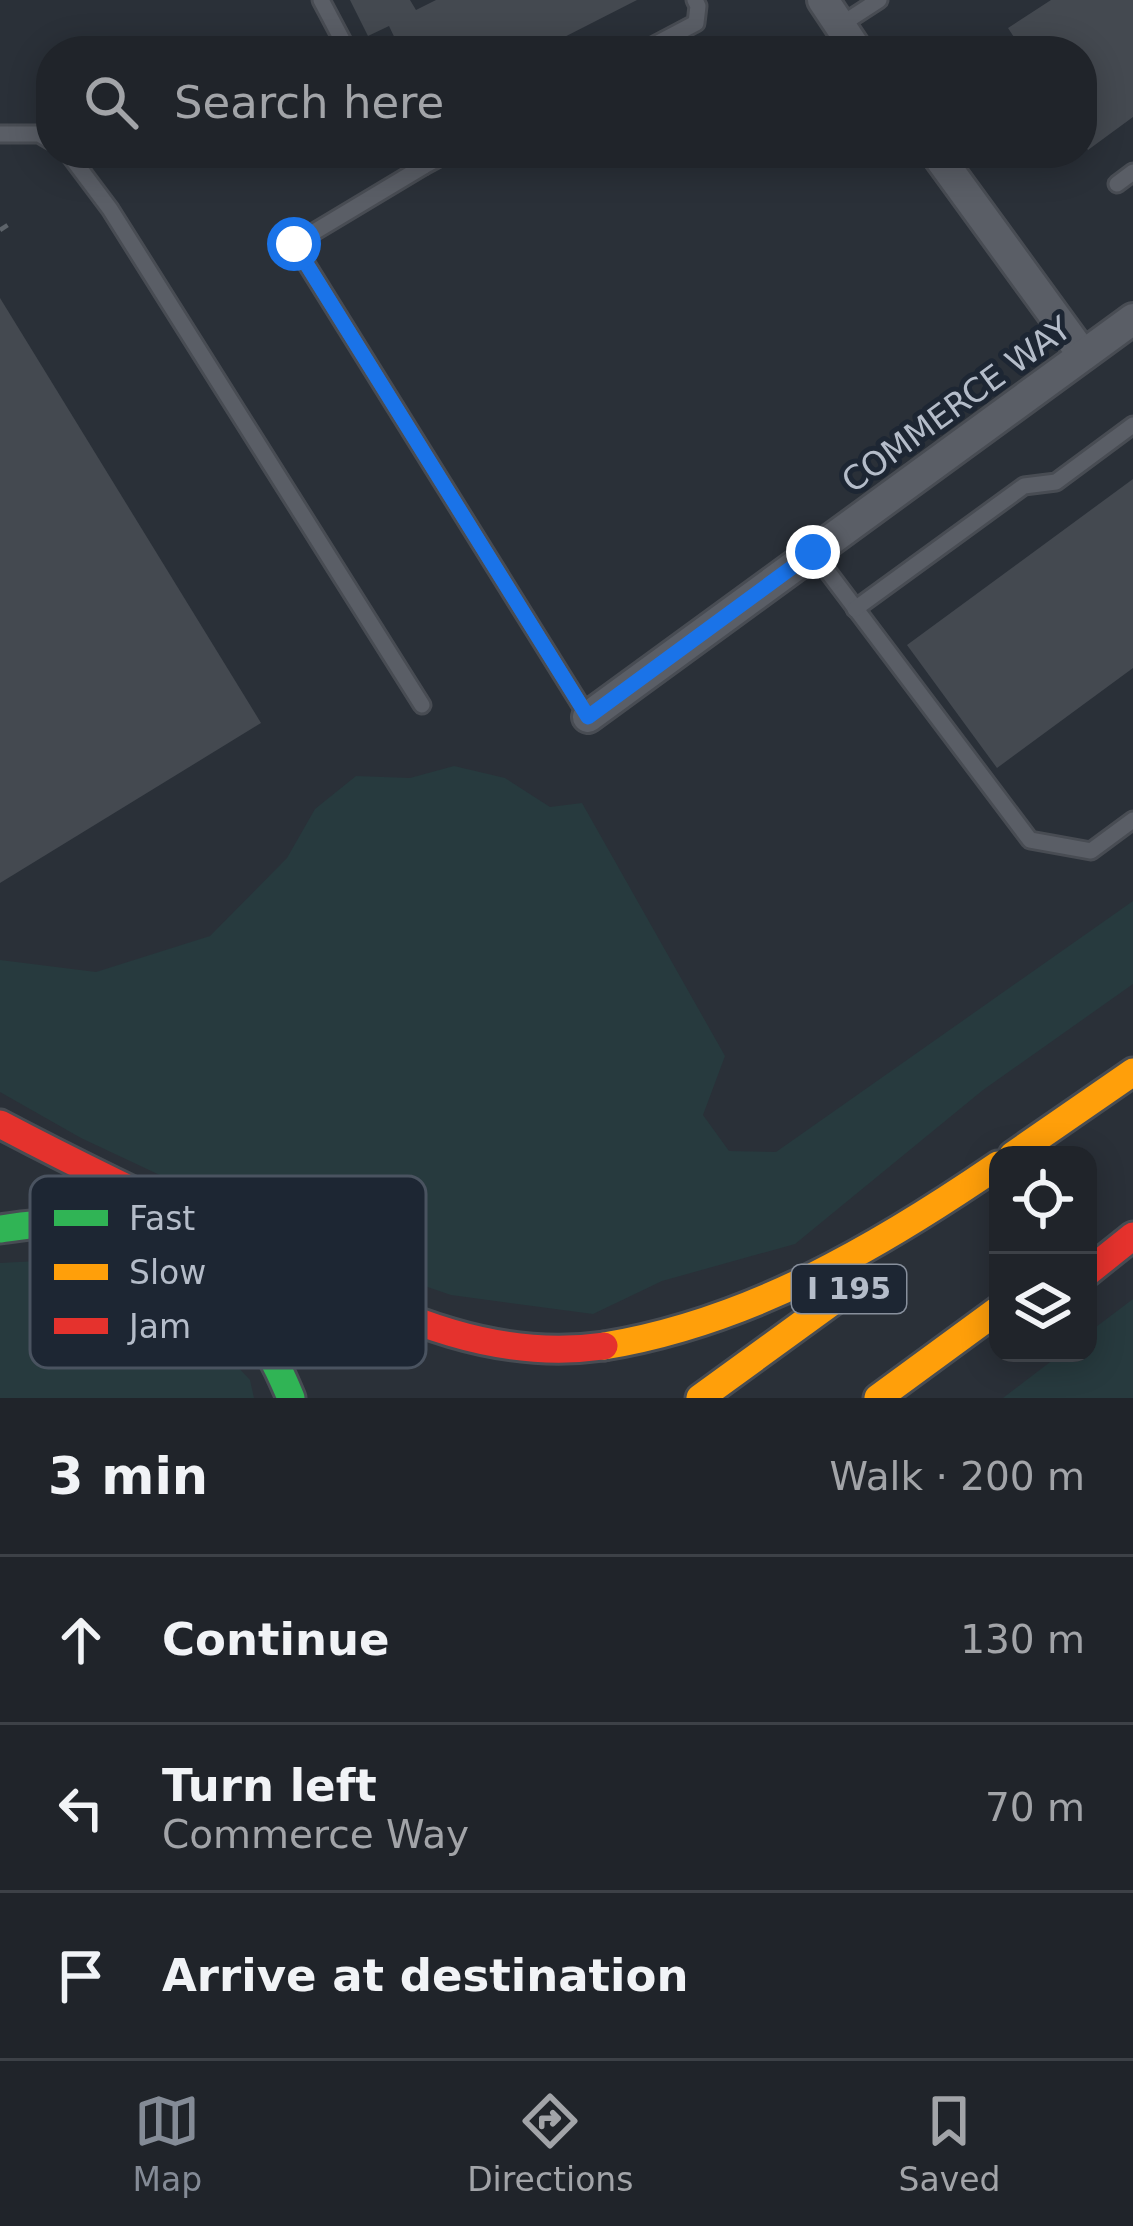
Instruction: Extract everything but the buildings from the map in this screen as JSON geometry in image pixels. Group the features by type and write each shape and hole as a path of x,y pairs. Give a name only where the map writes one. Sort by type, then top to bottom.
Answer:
{"highway":[{"path":"1026,1146 1133,1072"},
{"path":"1045,1146 1133,1082"},
{"path":"0,1124 97,1176"},
{"path":"426,1327 527,1350 584,1350 640,1341 721,1317 799,1286 917,1221 989,1171"},
{"name":"I 195","path":"700,1398 989,1187"},
{"path":"1097,1238 1133,1212"},
{"path":"0,1229 30,1226"},
{"path":"1097,1265 1133,1236"},
{"path":"878,1398 989,1317"},
{"path":"278,1368 291,1398"}],"street":[{"path":"947,168 1083,355"},
{"name":"COMMERCE WAY","path":"588,717 1133,319"}],"lane":[{"path":"321,0 340,36"},
{"path":"671,36 696,23 695,0"},
{"path":"840,26 879,0"},
{"path":"0,134 36,134"},
{"path":"79,168 110,209 422,706"},
{"path":"407,168 294,244 588,717"},
{"path":"1117,184 1133,172"},
{"path":"855,608 1024,486 1056,482 1133,425"},
{"path":"813,552 1030,840 1091,850 1133,820"}],"path":[{"path":"0,230 11,223"}],"green space":[{"path":"454,766 505,778 550,807 582,803 725,1056 703,1115 729,1151 776,1152 1133,901 1133,984 983,1090 795,1244 662,1281 593,1314 451,1295 426,1286 426,1176 162,1176 0,1092 0,960 96,972 210,936 287,858 315,809 356,776 410,778"},
{"path":"30,1261 30,1368 239,1368 250,1380 254,1398 0,1398 0,1263"},
{"path":"1133,1299 1133,1398 1003,1398 1050,1362 1097,1362 1097,1326"}],"traffic: fast":[{"path":"0,1229 30,1225"},
{"path":"277,1368 291,1398"}],"traffic: slow":[{"path":"1026,1146 1133,1072"},
{"path":"604,1346 658,1335 761,1300 859,1252 989,1171"},
{"path":"700,1398 854,1286"},
{"path":"878,1398 989,1317"}],"traffic: jam":[{"path":"0,1124 102,1176"},
{"path":"1097,1265 1133,1236"},
{"path":"426,1324 513,1346 604,1346"}],"route":[{"path":"294,244 588,717 813,552"}]}
